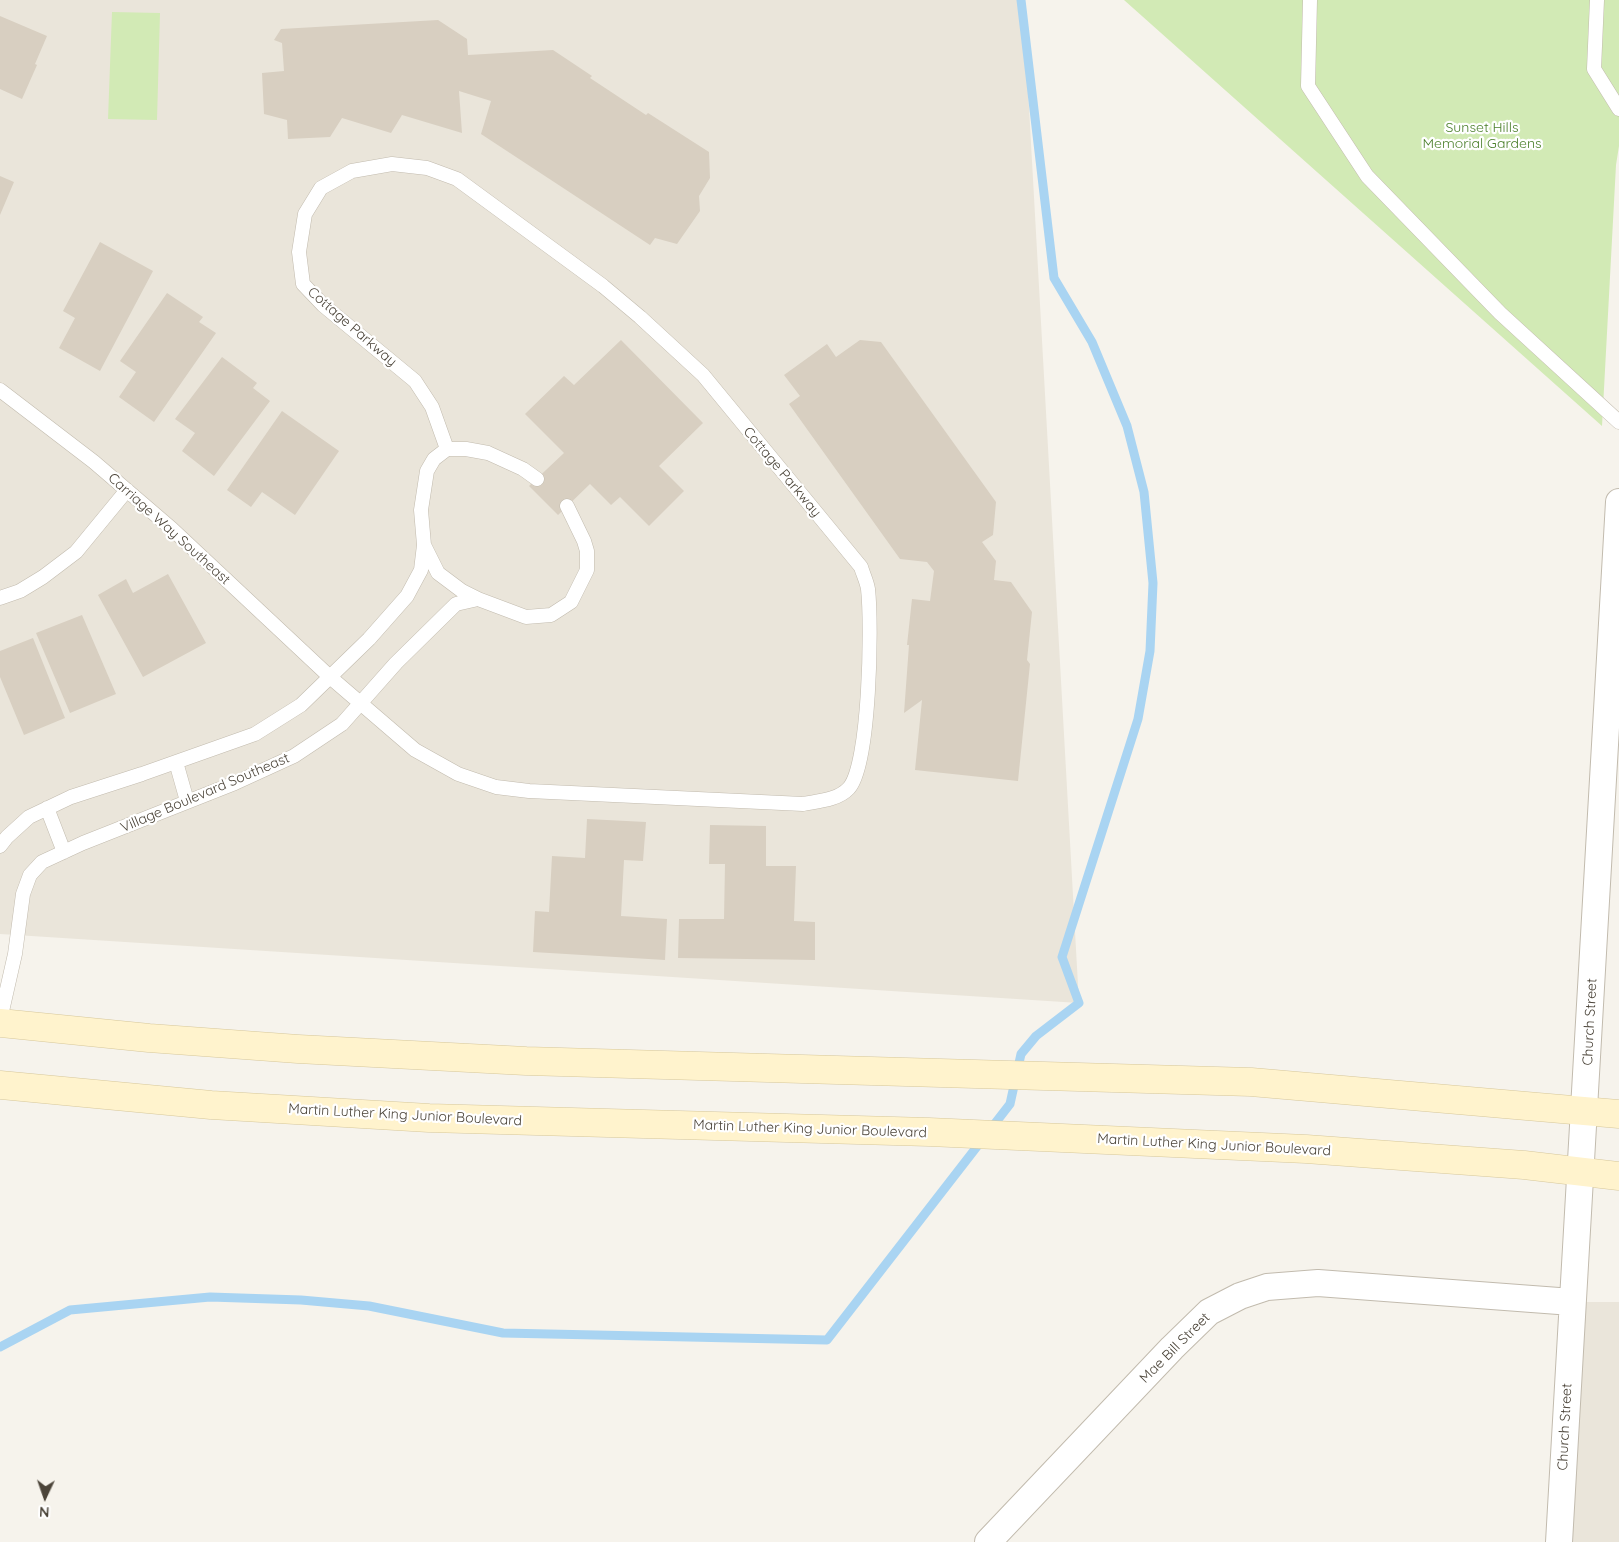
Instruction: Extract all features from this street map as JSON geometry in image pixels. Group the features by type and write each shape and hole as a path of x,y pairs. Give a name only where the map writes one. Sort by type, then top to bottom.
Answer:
{"main road":[{"path":"0,1022 149,1038 298,1049 526,1060 1251,1082 1619,1114"},
{"name":"Martin Luther King Junior Boulevard","path":"0,1085 211,1105 429,1118 849,1130 1146,1141 1340,1151 1514,1164 1619,1176"}],"street":[{"name":"Church Street","path":"1559,1542 1619,502"},
{"name":"Mae Bill Street","path":"988,1542 1178,1342 1209,1312 1240,1296 1267,1287 1318,1284 1572,1302"}],"lane":[{"path":"1310,0 1308,86 1367,176 1500,313 1619,422"},
{"path":"1597,0 1594,69 1619,109"},
{"name":"Cottage Parkway","path":"330,677 415,750 458,774 496,787 529,791 803,804 841,795 850,787 860,762 867,705 870,625 868,586 860,567 703,375 603,286 457,178 426,168 392,164 352,170 321,188 305,214 299,252 303,284 322,305 415,381 432,407 447,449"},
{"name":"Carriage Way Southeast","path":"0,390 94,462 172,528 330,677"},
{"path":"0,846 29,816 71,798 255,734 301,705 369,639 408,596 421,570 424,545 421,510 428,472 434,459 447,449 466,449 488,453 523,469 537,479"},
{"path":"0,598 20,590 43,577 76,552 127,490"},
{"path":"424,545 438,573 462,591 526,617 551,615 571,602 587,570 584,540 567,506"},
{"name":"Village Boulevard Southeast","path":"0,1022 15,954 23,894 30,875 42,862 235,783 294,756 342,724 396,663 456,604 478,599"},
{"path":"176,762 187,802"},
{"path":"48,808 64,852"}],"shaded area":[{"path":"0,0 1023,0 1079,1003 0,934"},
{"path":"1572,1302 1619,1302 1619,1542 1559,1542"}],"green space":[{"name":"Sunset Hills Memorial Gardens","path":"1124,0 1619,0 1619,146 1616,165 1602,426"},
{"path":"112,12 160,13 157,120 108,119"}],"building":[{"path":"0,16 47,36 22,99 0,89"},
{"path":"438,20 467,39 468,55 553,50 592,76 590,78 646,115 648,113 709,152 710,178 699,196 700,211 677,244 655,238 650,245 481,134 491,101 459,91 462,133 402,115 391,133 342,118 330,137 288,139 287,120 264,114 262,73 284,71 282,43 274,40 281,29"},
{"path":"0,176 14,182 0,215"},
{"path":"100,242 153,271 100,371 59,348 75,318 63,311"},
{"path":"167,293 203,317 199,322 216,333 154,422 119,397 136,372 120,361"},
{"path":"621,340 703,423 659,466 684,491 649,526 620,497 611,505 590,484 558,515 529,486 564,453 525,414 564,376 574,385"},
{"path":"860,340 881,342 996,502 993,535 982,542 996,561 994,580 1011,582 1032,612 1027,660 1030,664 1018,781 915,770 922,700 904,713 909,645 907,645 912,599 930,601 934,571 927,562 900,559 789,404 800,396 784,375 827,344 836,357"},
{"path":"222,357 257,383 253,388 270,401 214,476 182,451 195,433 175,419"},
{"path":"282,411 339,451 295,515 262,492 251,507 227,490"},
{"path":"168,574 206,643 143,677 98,595 126,579 133,593"},
{"path":"82,615 116,694 70,713 36,633"},
{"path":"33,638 65,718 24,735 0,677 0,651"},
{"path":"587,819 646,822 643,861 624,860 621,916 667,919 665,960 533,952 535,911 549,912 552,856 585,858"},
{"path":"710,825 766,826 766,866 796,866 794,921 815,922 815,960 678,958 679,919 724,919 725,864 709,864"}],"waterway":[{"path":"0,1347 70,1310 210,1297 301,1300 369,1306 503,1333 827,1340 1010,1104 1021,1054 1036,1036 1079,1003 1062,957 1138,719 1150,651 1153,583 1144,492 1127,426 1092,342 1054,278 1021,0"}]}
